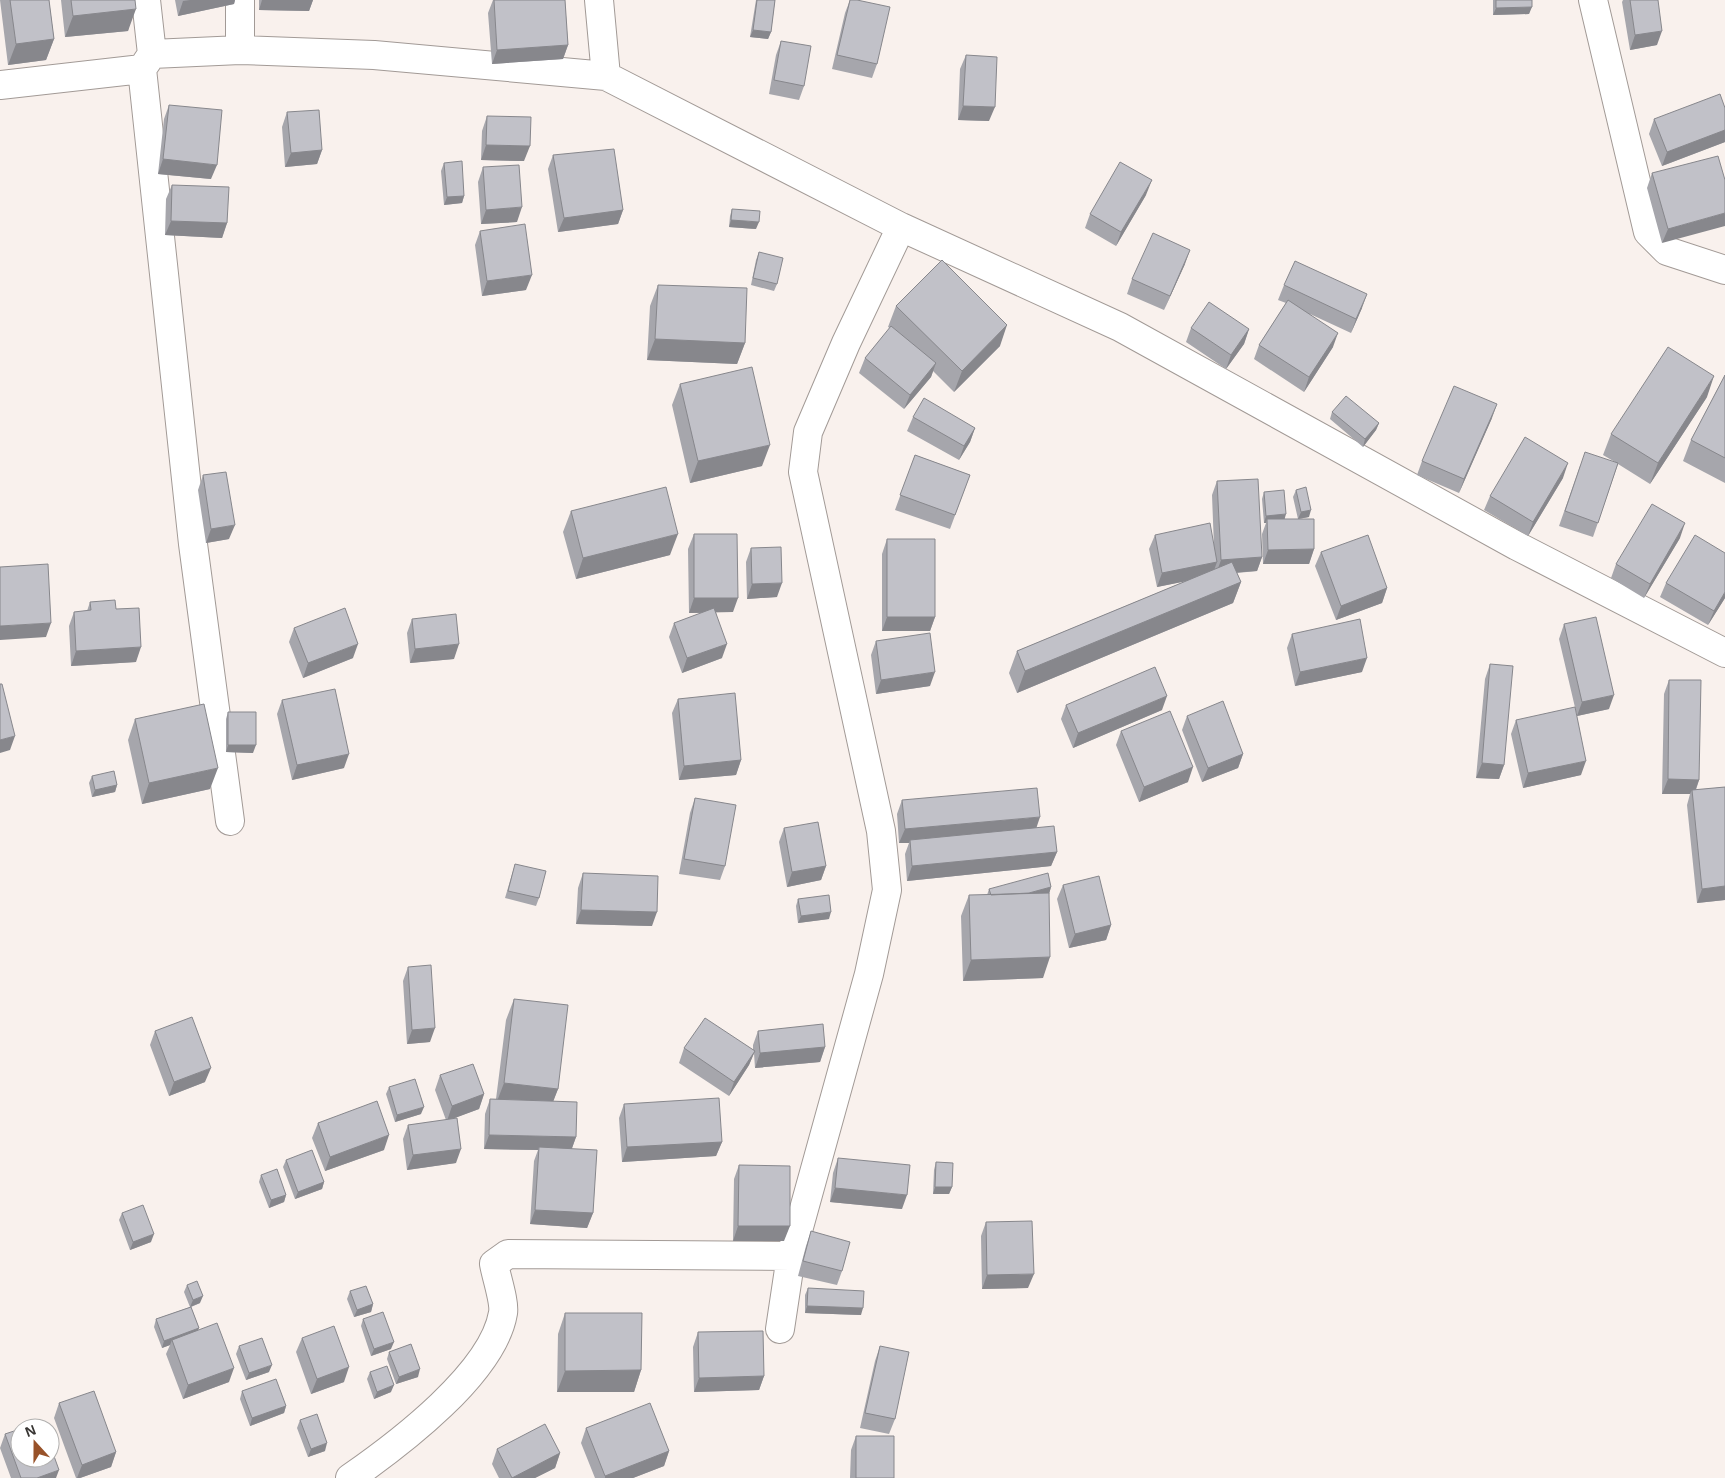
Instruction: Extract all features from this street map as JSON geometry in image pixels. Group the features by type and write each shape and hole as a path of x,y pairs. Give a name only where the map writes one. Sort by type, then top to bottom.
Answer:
{"street":[{"path":"146,0 147,61 193,544 230,821"},
{"path":"240,0 240,50"},
{"path":"599,0 606,76"},
{"path":"1593,0 1648,232 1667,251 1725,270"},
{"path":"0,85 147,61 240,50 374,55 606,76 901,227 1120,327 1517,546 1725,653"},
{"path":"780,1329 791,1256 869,974 887,890 881,831 803,472 808,432 846,342 901,227"},
{"path":"350,1478 390,1450 458,1388 490,1350 504,1312 494,1264 508,1254 791,1256"}],"building":[{"path":"10,0 49,0 54,39 16,44"},
{"path":"71,0 135,0 136,9 73,16"},
{"path":"494,0 565,0 568,45 497,50"},
{"path":"757,0 775,0 771,32 753,30"},
{"path":"850,0 890,7 877,64 837,55"},
{"path":"1496,0 1532,0 1532,7 1496,8"},
{"path":"1630,0 1658,0 1662,31 1635,35"},
{"path":"781,41 811,46 804,86 774,80"},
{"path":"966,55 997,57 995,107 963,106"},
{"path":"1720,94 1725,108 1725,130 1667,152 1654,119"},
{"path":"169,105 222,110 217,165 163,159"},
{"path":"319,110 322,150 291,153 287,112"},
{"path":"487,116 531,117 530,146 486,145"},
{"path":"614,149 623,210 564,218 553,155"},
{"path":"1718,156 1725,180 1725,213 1668,229 1652,173"},
{"path":"462,161 464,196 447,197 444,163"},
{"path":"1120,162 1152,180 1121,232 1090,214"},
{"path":"519,165 522,207 486,210 483,167"},
{"path":"172,185 229,187 227,223 171,221"},
{"path":"732,209 760,211 759,222 731,220"},
{"path":"525,224 532,275 487,281 480,231"},
{"path":"1153,233 1190,250 1170,296 1132,279"},
{"path":"759,252 783,258 777,284 753,278"},
{"path":"942,260 1007,325 962,371 896,306"},
{"path":"1295,261 1367,294 1356,319 1284,285"},
{"path":"658,285 747,288 745,343 655,339"},
{"path":"1288,300 1338,333 1309,377 1259,345"},
{"path":"1209,302 1249,329 1231,355 1191,328"},
{"path":"891,326 936,363 910,395 865,358"},
{"path":"1668,347 1714,376 1658,463 1611,434"},
{"path":"752,367 770,445 698,461 680,384"},
{"path":"1725,375 1725,458 1691,440"},
{"path":"1454,386 1497,404 1464,479 1422,461"},
{"path":"1346,396 1379,423 1365,439 1332,412"},
{"path":"924,398 975,428 964,446 913,417"},
{"path":"1525,437 1568,463 1533,522 1490,496"},
{"path":"1585,452 1618,463 1598,523 1565,511"},
{"path":"915,455 970,475 955,515 900,495"},
{"path":"226,472 235,525 211,529 203,475"},
{"path":"1258,479 1262,557 1221,560 1217,481"},
{"path":"666,487 678,534 583,558 571,511"},
{"path":"1306,487 1311,510 1301,512 1296,490"},
{"path":"1284,490 1286,514 1266,516 1264,492"},
{"path":"1652,504 1685,523 1650,584 1616,564"},
{"path":"1267,519 1314,519 1314,549 1268,550"},
{"path":"1210,523 1217,562 1162,573 1155,535"},
{"path":"694,534 737,534 738,598 694,598"},
{"path":"1368,535 1387,588 1341,606 1321,552"},
{"path":"1695,535 1725,553 1725,592 1714,611 1666,583"},
{"path":"887,539 935,539 935,617 887,617"},
{"path":"781,547 782,583 752,584 751,548"},
{"path":"1232,562 1241,582 1025,671 1017,651"},
{"path":"48,564 51,623 0,626 0,567"},
{"path":"115,600 116,609 139,608 141,647 76,651 74,612 91,610 90,602"},
{"path":"345,608 358,644 308,663 294,628"},
{"path":"714,608 727,644 687,658 674,623"},
{"path":"456,614 459,644 415,649 412,619"},
{"path":"1596,617 1614,695 1582,702 1564,624"},
{"path":"1360,619 1367,658 1300,672 1292,634"},
{"path":"930,633 935,672 881,680 876,641"},
{"path":"1490,664 1513,666 1504,765 1482,763"},
{"path":"1155,667 1167,696 1078,733 1066,705"},
{"path":"1669,680 1701,680 1699,780 1668,779"},
{"path":"0,684 2,684 15,736 0,740"},
{"path":"335,689 349,754 297,765 282,700"},
{"path":"735,693 741,760 684,766 678,699"},
{"path":"1223,701 1243,754 1208,768 1187,716"},
{"path":"204,704 218,768 149,783 135,719"},
{"path":"1575,707 1586,761 1528,773 1516,720"},
{"path":"1170,711 1193,767 1144,787 1121,731"},
{"path":"228,712 256,712 256,745 228,745"},
{"path":"114,771 117,785 95,790 92,776"},
{"path":"1725,787 1725,886 1702,889 1692,790"},
{"path":"1037,788 1040,817 905,829 902,800"},
{"path":"695,798 736,805 725,866 684,859"},
{"path":"818,822 826,866 792,872 784,828"},
{"path":"1054,826 1057,852 912,866 910,840"},
{"path":"515,864 546,871 539,898 508,891"},
{"path":"583,873 658,876 657,912 581,910"},
{"path":"1048,873 1051,887 1029,893 991,895 989,889"},
{"path":"1099,876 1111,925 1075,934 1063,885"},
{"path":"1049,893 1050,957 971,960 969,895"},
{"path":"829,895 831,912 801,916 798,899"},
{"path":"431,965 435,1028 412,1030 408,967"},
{"path":"514,999 568,1005 558,1089 504,1083"},
{"path":"192,1017 211,1068 174,1082 155,1031"},
{"path":"705,1018 755,1051 734,1082 684,1048"},
{"path":"823,1024 825,1047 760,1053 758,1031"},
{"path":"473,1064 484,1094 452,1106 440,1075"},
{"path":"415,1079 424,1107 397,1115 389,1087"},
{"path":"719,1098 722,1142 627,1147 624,1104"},
{"path":"490,1099 577,1102 576,1137 489,1135"},
{"path":"377,1101 389,1135 330,1157 318,1123"},
{"path":"457,1118 461,1149 413,1155 408,1125"},
{"path":"539,1147 597,1150 593,1213 535,1210"},
{"path":"312,1150 324,1182 298,1192 286,1160"},
{"path":"838,1158 910,1165 907,1195 835,1188"},
{"path":"936,1162 953,1163 952,1187 935,1187"},
{"path":"739,1165 790,1166 790,1226 738,1226"},
{"path":"277,1169 286,1195 271,1200 261,1175"},
{"path":"143,1205 154,1234 133,1242 122,1213"},
{"path":"1032,1221 1034,1274 987,1275 986,1222"},
{"path":"811,1231 850,1242 842,1271 803,1261"},
{"path":"197,1281 203,1296 193,1300 187,1285"},
{"path":"366,1286 373,1304 357,1310 350,1291"},
{"path":"808,1288 864,1291 863,1308 807,1306"},
{"path":"191,1307 199,1328 164,1341 156,1319"},
{"path":"383,1312 394,1342 374,1349 363,1319"},
{"path":"565,1313 642,1313 641,1370 565,1371"},
{"path":"217,1323 234,1368 188,1385 172,1340"},
{"path":"334,1326 349,1367 317,1379 302,1338"},
{"path":"763,1331 764,1376 699,1378 698,1332"},
{"path":"262,1338 272,1365 249,1373 239,1346"},
{"path":"411,1344 420,1369 399,1377 389,1352"},
{"path":"880,1346 909,1352 895,1419 865,1413"},
{"path":"387,1366 394,1385 377,1392 370,1372"},
{"path":"276,1379 286,1406 252,1418 242,1391"},
{"path":"94,1391 116,1452 82,1465 59,1403"},
{"path":"650,1403 669,1451 605,1476 586,1428"},
{"path":"317,1414 327,1443 311,1449 300,1420"},
{"path":"545,1424 560,1453 512,1478 497,1449"},
{"path":"10,1432 10,1448 5,1434"},
{"path":"856,1436 894,1436 894,1478 856,1478"},
{"path":"17,1468 58,1468 59,1470 37,1478 21,1478"}]}
